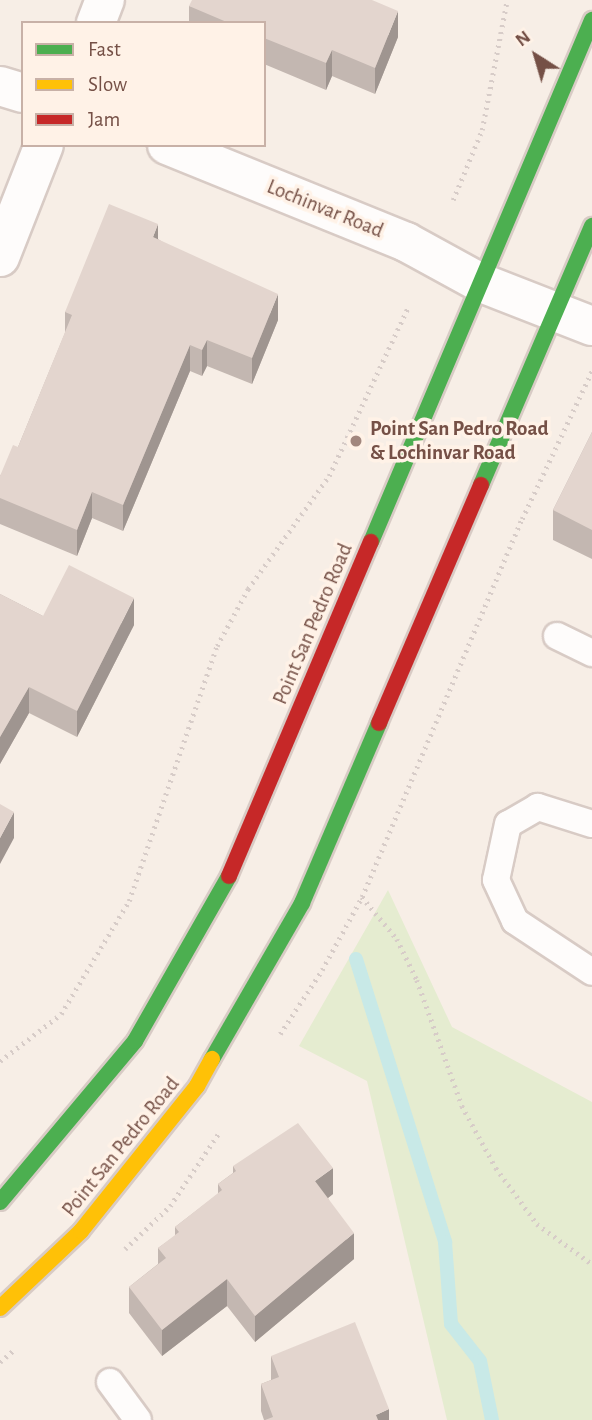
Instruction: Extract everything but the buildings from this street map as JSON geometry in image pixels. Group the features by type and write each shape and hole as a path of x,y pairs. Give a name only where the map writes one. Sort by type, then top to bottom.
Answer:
{"main road":[{"name":"Point San Pedro Road","path":"0,1202 135,1041 234,866 592,20"},
{"name":"Point San Pedro Road","path":"0,1308 81,1231 197,1086 302,903 592,226"}],"street":[{"path":"97,21 105,0"},
{"path":"0,86 21,92"},
{"path":"0,257 43,147"},
{"name":"Lochinvar Road","path":"172,147 406,242 479,282 592,326"}],"lane":[{"path":"557,636 592,653"},
{"path":"592,824 538,807 508,824 496,880 515,921 592,972"},
{"path":"110,1382 138,1420"}],"path":[{"path":"453,200 482,130 508,0"},
{"path":"0,1061 61,1014 129,901 217,646 248,589 329,476 408,307"},
{"path":"323,971 362,897 522,519 592,371"},
{"path":"362,897 397,939 417,980 462,1107 496,1168 537,1224 592,1264"}],"green space":[{"path":"388,890 452,1027 592,1102 592,1420 447,1420 367,1081 299,1046"}],"waterway":[{"path":"356,959 445,1242 451,1324 480,1361 492,1420"}],"traffic: fast":[{"path":"371,542 592,20"},
{"path":"481,485 592,226"},
{"path":"212,1059 302,903 379,723"},
{"path":"0,1202 135,1041 229,876"}],"traffic: slow":[{"path":"0,1308 81,1231 197,1086 212,1059"}],"traffic: jam":[{"path":"379,723 481,485"},
{"path":"229,876 371,542"}],"place":[{"name":"Point San Pedro Road & Lochinvar Road","path":"356,441"}]}
